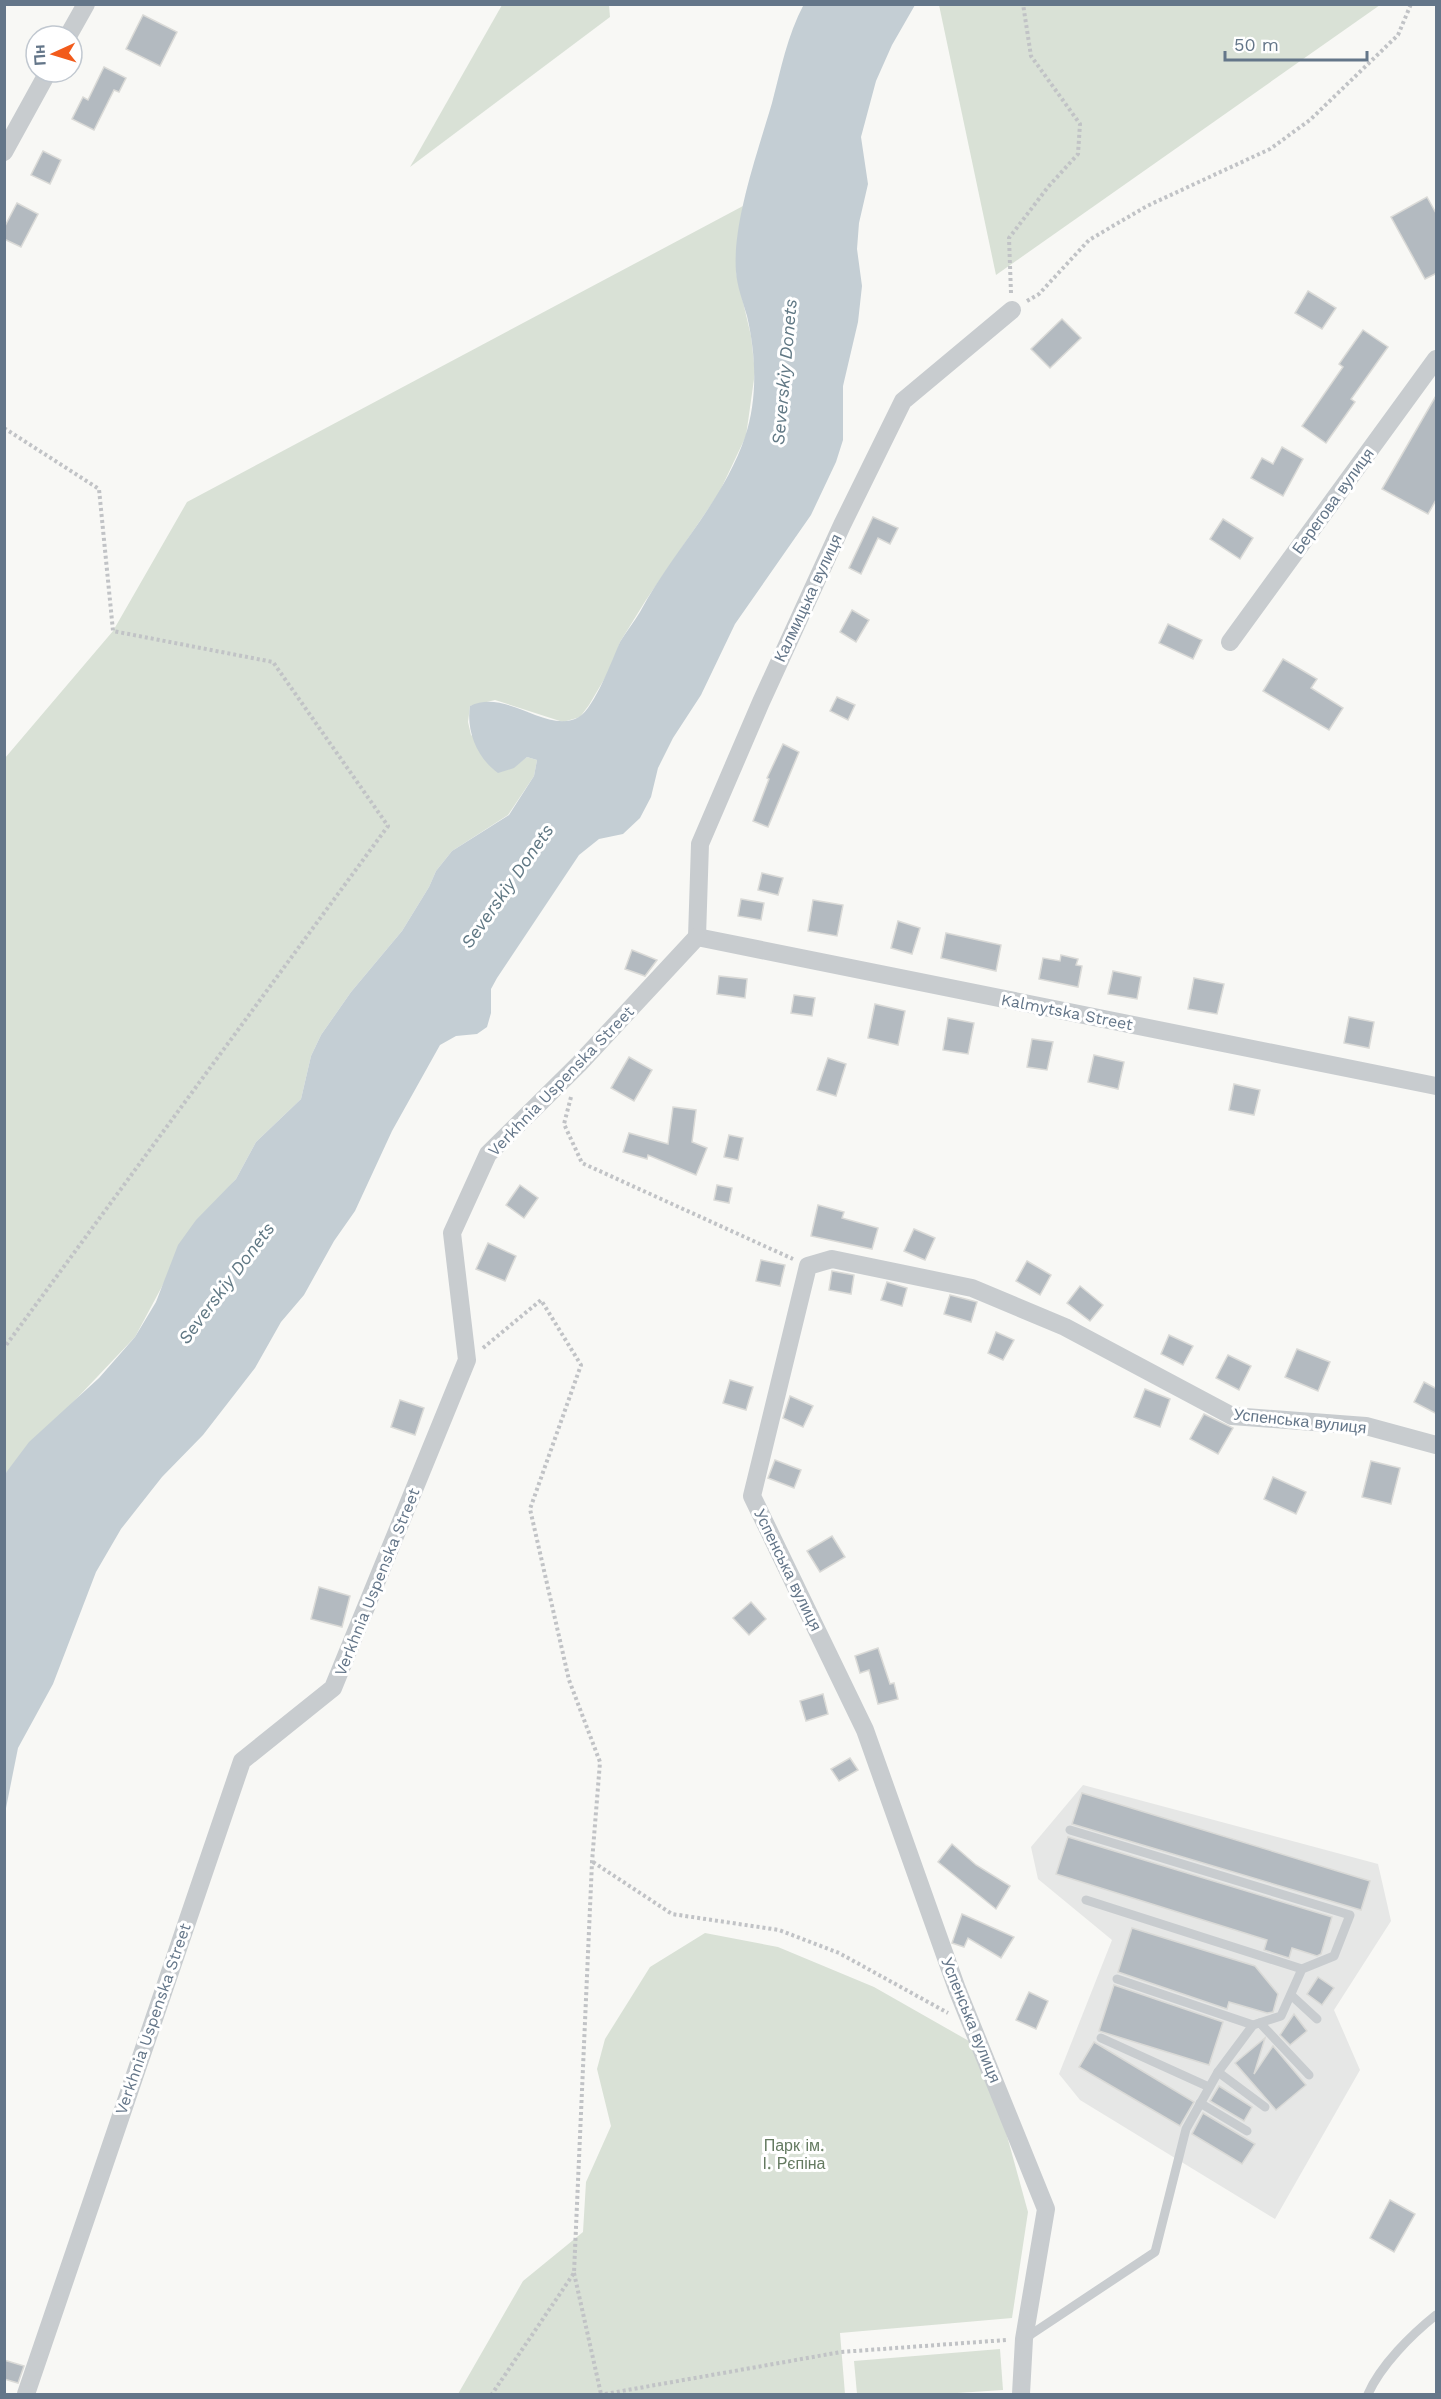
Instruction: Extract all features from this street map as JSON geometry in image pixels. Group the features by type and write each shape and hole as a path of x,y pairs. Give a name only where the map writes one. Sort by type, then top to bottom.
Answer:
{"street":[{"path":"75,24 86,4"},
{"path":"4,152 41,84"},
{"name":"Калмицька вулиця","path":"697,937 700,844 780,660 903,401 1011,310"},
{"name":"Берегова вулиця","path":"1230,642 1437,359"},
{"name":"Kalmytska Street","path":"697,937 1437,1086"},
{"name":"Verkhnia Uspenska Street","path":"26,2394 242,1761 333,1688 467,1360 452,1233 488,1154 579,1064 697,937"},
{"name":"Успенська вулиця","path":"1021,2394 1024,2339 1046,2209 957,1989 865,1730 752,1496 808,1266 832,1259 972,1288 1065,1327 1232,1416 1366,1426 1437,1445"}],"lane":[{"path":"1070,1830 1350,1915 1334,1956 1302,1969 1086,1900"},
{"path":"1024,2339 1155,2252 1186,2129 1218,2072 1257,2024 1281,2016 1302,1969"},
{"path":"1118,1979 1257,2024 1309,2075"},
{"path":"1291,1995 1317,2019"},
{"path":"1101,2038 1209,2087"},
{"path":"1218,2072 1264,2107"},
{"path":"1200,2103 1247,2132"},
{"path":"1368,2394 1373,2383 1419,2328 1437,2315"}],"path":[{"path":"1023,4 1031,56 1080,124 1078,154 1048,187 1009,238 1011,310 1039,294 1089,240 1147,206 1270,149 1310,120 1398,35 1411,4"},
{"path":"4,428 99,489 113,631 273,662 388,826 4,1348"},
{"path":"572,1094 564,1124 582,1163 808,1266"},
{"path":"477,1353 541,1300 581,1365 530,1509 569,1680 600,1762 592,1862 574,2273 603,2394 841,2352 1024,2339"},
{"path":"592,1862 672,1914 779,1930 839,1953 974,2028"},
{"path":"492,2394 574,2273"}],"shaded area":[{"path":"1083,1785 1378,1864 1391,1921 1334,2010 1360,2070 1275,2219 1080,2100 1059,2074 1112,1940 1038,1879 1031,1847"}],"green space":[{"path":"939,4 1380,5 996,275"},
{"path":"502,5 609,5 610,17 410,167"},
{"path":"743,206 736,272 751,336 755,372 746,436 719,493 646,600 620,642 612,666 580,717 563,722 495,700 470,706 468,722 471,735 514,767 527,757 537,760 534,776 508,815 452,851 436,871 402,931 351,992 321,1035 311,1056 301,1099 256,1142 236,1179 219,1198 167,1277 135,1337 5,1474 5,758 113,631 187,502"},
{"name":"Парк ім. І. Рєпіна","path":"705,1933 778,1947 874,1987 983,2049 1028,2212 1012,2318 840,2333 845,2394 458,2394 523,2281 583,2232 586,2182 611,2126 597,2069 605,2039 650,1967"},
{"path":"1000,2349 1003,2390 942,2394 857,2394 854,2361"}],"water":[{"name":"Severskiy Donets","path":"804,4 915,5 892,45 876,81 861,137 868,184 859,223 857,249 862,286 858,322 843,386 843,440 836,462 811,515 735,624 701,695 673,738 658,768 651,797 640,818 623,834 599,839 579,855 491,989 491,1013 487,1027 477,1034 456,1036 440,1045 392,1131 355,1211 334,1241 304,1295 281,1322 255,1368 203,1435 162,1477 121,1529 96,1572 53,1684 18,1748 5,1813 5,1474 29,1442 99,1378 135,1337 156,1302 178,1245 196,1220 236,1179 256,1142 301,1099 311,1056 321,1035 351,992 402,931 436,871 452,851 509,815 534,776 537,760 527,757 514,768 498,773 484,760 472,734 470,706 484,702 498,703 540,717 567,721 585,712 597,694 620,642 724,483 745,437 754,392 752,346 736,272 738,232 747,187 785,53"}],"building":[{"path":"143,15 177,32 160,66 126,49"},
{"path":"104,67 126,78 119,92 114,90 94,130 72,119 83,97 88,100"},
{"path":"43,151 61,160 50,184 31,175"},
{"path":"1427,197 1437,215 1437,273 1425,279 1391,217"},
{"path":"17,203 38,214 21,247 4,239 4,228"},
{"path":"1308,291 1336,308 1322,329 1295,313"},
{"path":"1062,319 1081,338 1050,368 1031,349"},
{"path":"1363,330 1388,347 1351,399 1355,402 1326,443 1302,426 1343,367 1339,364"},
{"path":"1437,394 1437,498 1428,514 1382,489"},
{"path":"1282,447 1303,459 1283,496 1251,478 1262,458 1273,464"},
{"path":"873,517 898,528 890,544 878,538 861,574 849,568"},
{"path":"1223,519 1253,538 1240,559 1210,539"},
{"path":"852,610 869,620 856,642 840,632"},
{"path":"1168,624 1202,640 1193,659 1159,643"},
{"path":"1283,659 1317,679 1311,688 1343,708 1329,730 1263,691"},
{"path":"837,697 855,705 848,720 830,711"},
{"path":"783,744 799,752 768,827 753,821 769,779 767,778"},
{"path":"762,873 783,878 778,895 758,890"},
{"path":"741,899 764,903 761,920 738,916"},
{"path":"813,900 843,905 837,936 808,931"},
{"path":"898,921 920,928 912,954 891,948"},
{"path":"946,933 1001,945 996,971 941,958"},
{"path":"632,950 657,960 645,976 625,969"},
{"path":"1061,955 1078,959 1076,965 1082,966 1078,987 1039,979 1043,958 1060,961"},
{"path":"1113,971 1141,977 1137,999 1108,994"},
{"path":"719,976 747,979 745,998 717,994"},
{"path":"1194,978 1224,984 1217,1014 1188,1009"},
{"path":"794,995 815,998 812,1016 791,1013"},
{"path":"875,1004 905,1011 898,1045 868,1038"},
{"path":"1349,1017 1374,1022 1369,1048 1344,1043"},
{"path":"948,1018 974,1023 968,1054 943,1050"},
{"path":"1032,1039 1053,1042 1047,1070 1027,1067"},
{"path":"1094,1055 1124,1062 1118,1089 1088,1082"},
{"path":"629,1057 652,1070 634,1101 611,1088"},
{"path":"828,1058 846,1064 836,1096 817,1090"},
{"path":"1234,1084 1260,1090 1254,1115 1229,1110"},
{"path":"673,1107 696,1110 692,1142 707,1148 696,1175 648,1155 647,1159 623,1152 629,1133 668,1144"},
{"path":"729,1135 743,1138 738,1160 724,1157"},
{"path":"520,1185 538,1198 524,1218 506,1205"},
{"path":"717,1185 732,1188 729,1203 714,1200"},
{"path":"818,1205 844,1212 842,1218 878,1228 872,1249 811,1236"},
{"path":"914,1229 935,1238 925,1260 904,1251"},
{"path":"488,1243 516,1256 505,1281 476,1269"},
{"path":"761,1260 785,1265 780,1286 756,1281"},
{"path":"1027,1261 1051,1275 1040,1295 1016,1281"},
{"path":"832,1271 854,1275 851,1294 829,1290"},
{"path":"887,1282 907,1288 902,1306 881,1300"},
{"path":"1080,1286 1103,1305 1090,1321 1067,1303"},
{"path":"950,1295 977,1302 971,1322 944,1314"},
{"path":"996,1332 1014,1340 1003,1360 988,1353"},
{"path":"1169,1335 1193,1346 1183,1365 1161,1354"},
{"path":"1297,1349 1330,1362 1318,1391 1285,1377"},
{"path":"1228,1355 1251,1366 1239,1390 1216,1378"},
{"path":"730,1380 753,1387 746,1410 723,1403"},
{"path":"1424,1382 1437,1389 1437,1414 1414,1402"},
{"path":"1145,1389 1170,1399 1160,1427 1134,1417"},
{"path":"790,1396 813,1406 803,1427 783,1418"},
{"path":"400,1400 424,1408 415,1435 391,1427"},
{"path":"1204,1414 1233,1428 1218,1454 1190,1439"},
{"path":"775,1460 801,1470 794,1488 768,1478"},
{"path":"1371,1461 1400,1468 1391,1504 1362,1497"},
{"path":"1273,1477 1306,1492 1296,1514 1264,1499"},
{"path":"832,1536 845,1557 820,1572 807,1551"},
{"path":"319,1587 350,1596 342,1627 311,1619"},
{"path":"751,1602 766,1619 749,1635 733,1618"},
{"path":"878,1648 890,1684 894,1683 898,1699 878,1704 869,1670 860,1673 855,1656"},
{"path":"823,1694 828,1714 806,1721 800,1701"},
{"path":"850,1758 858,1770 839,1781 831,1769"},
{"path":"1082,1793 1370,1881 1361,1910 1072,1824"},
{"path":"1068,1837 1332,1917 1321,1954 1317,1956 1292,1948 1289,1958 1264,1950 1267,1940 1056,1874"},
{"path":"952,1844 976,1865 1010,1886 996,1909 938,1862"},
{"path":"962,1914 1014,1937 1001,1958 968,1938 964,1947 952,1943"},
{"path":"1132,1928 1255,1966 1278,1994 1273,2012 1267,2013 1229,2002 1227,2009 1118,1972"},
{"path":"1318,1977 1334,1988 1322,2005 1307,1994"},
{"path":"1114,1985 1223,2022 1209,2065 1099,2031"},
{"path":"1029,1992 1048,2001 1036,2029 1016,2020"},
{"path":"1294,2014 1307,2031 1290,2045 1280,2035"},
{"path":"1265,2038 1254,2074 1273,2046 1306,2085 1276,2110 1235,2063"},
{"path":"1094,2042 1194,2102 1180,2126 1079,2067"},
{"path":"1219,2086 1252,2107 1244,2121 1210,2101"},
{"path":"1203,2113 1255,2144 1242,2164 1192,2134"},
{"path":"1390,2200 1415,2214 1394,2252 1370,2238"},
{"path":"4,2360 24,2366 18,2383 4,2379"}]}
